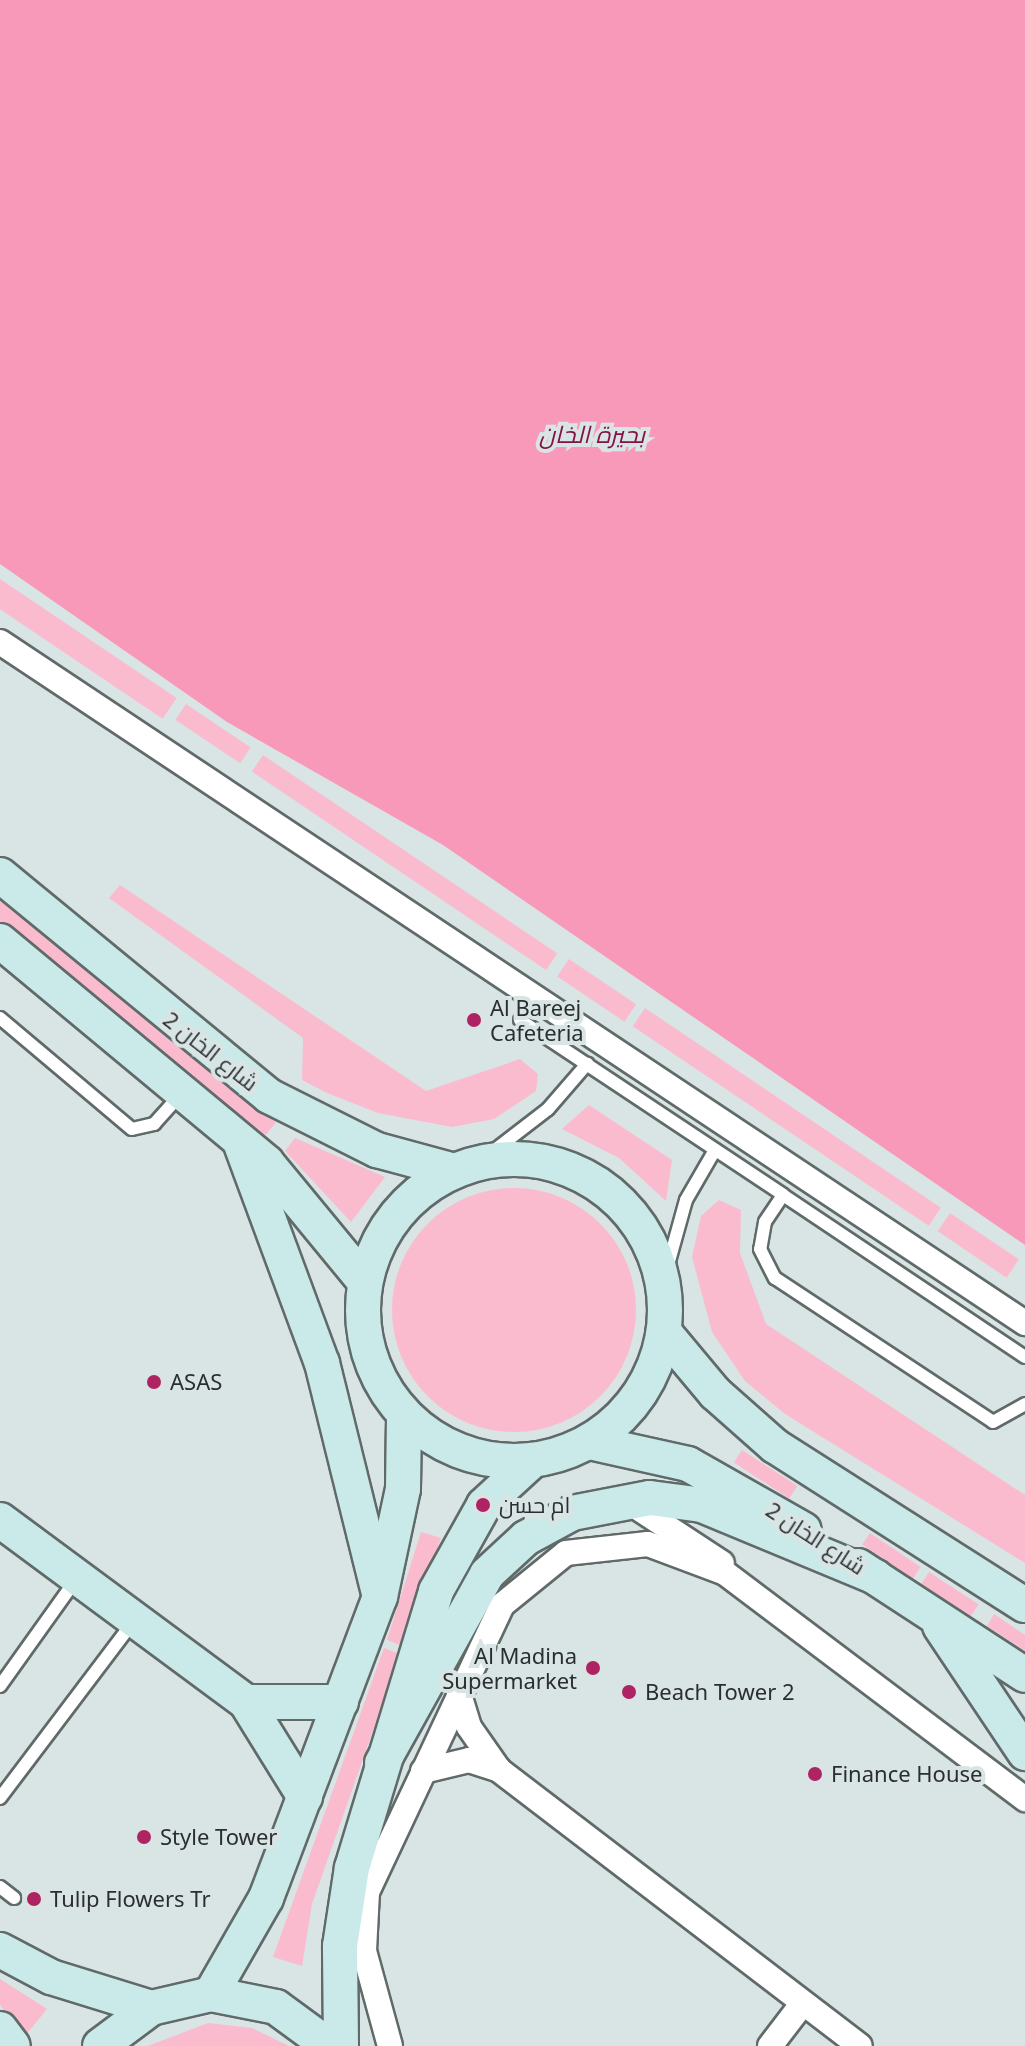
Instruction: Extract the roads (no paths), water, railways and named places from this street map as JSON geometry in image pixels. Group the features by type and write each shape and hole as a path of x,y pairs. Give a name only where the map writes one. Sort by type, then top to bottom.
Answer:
{"main road":[{"name":"شارع الخان 2","path":"0,875 269,1096 364,1145 467,1167"},
{"path":"0,941 181,1094 238,1138 311,1210 365,1282"},
{"path":"238,1138 322,1363 380,1597"},
{"path":"523,1159 587,1177 637,1222 663,1283 664,1332 639,1396 589,1442 532,1461 472,1456 404,1415 369,1353 365,1282 397,1215 467,1167 523,1159"},
{"path":"664,1332 715,1393 775,1446 1025,1605"},
{"path":"211,1994 266,1898 380,1597 403,1489 404,1415"},
{"name":"شارع الخان 2","path":"589,1442 656,1453 719,1478 1025,1675"},
{"path":"341,2046 344,1907 382,1763 449,1561 484,1505 532,1461"},
{"path":"382,1763 487,1574 548,1524 623,1500 702,1505 876,1577"},
{"path":"0,1520 246,1702 305,1797"},
{"path":"930,1613 1025,1753"},
{"path":"246,1702 341,1702"},
{"path":"0,1950 51,1977 151,2008"},
{"path":"100,2046 151,2008 211,1994 276,2007 329,2046"},
{"path":"0,2029 13,2046"}],"street":[{"path":"0,642 1025,1323"},
{"path":"623,1500 682,1532 748,1589 1025,1799"},
{"path":"390,2046 364,1951 363,1911 423,1771 502,1605 566,1553 648,1544 748,1589"},
{"path":"459,1694 469,1727 499,1770 860,2046"},
{"path":"423,1771 469,1760 499,1770"},
{"path":"770,2046 803,2003"}],"lane":[{"path":"0,1018 132,1129 154,1124 181,1094"},
{"path":"520,1020 1025,1357"},
{"path":"467,1167 548,1109 587,1064"},
{"path":"663,1283 686,1200 715,1150"},
{"path":"783,1195 759,1240 775,1278 993,1422 1025,1404"},
{"path":"0,1686 77,1578"},
{"path":"0,1798 134,1620"},
{"path":"0,1887 14,1898"}],"water":[{"name":"بحيرة الخان","path":"0,0 1025,0 1025,1245 443,845 227,722 0,564"}],"place":[{"name":"Al Bareej Cafeteria","path":"474,1020"},
{"name":"ASAS","path":"154,1382"},
{"name":"ام حسن","path":"483,1505"},
{"name":"Al Madina Supermarket","path":"593,1668"},
{"name":"Beach Tower 2","path":"629,1692"},
{"name":"Finance House","path":"815,1774"},
{"name":"Style Tower","path":"144,1837"},
{"name":"Tulip Flowers Tr","path":"34,1899"}]}
